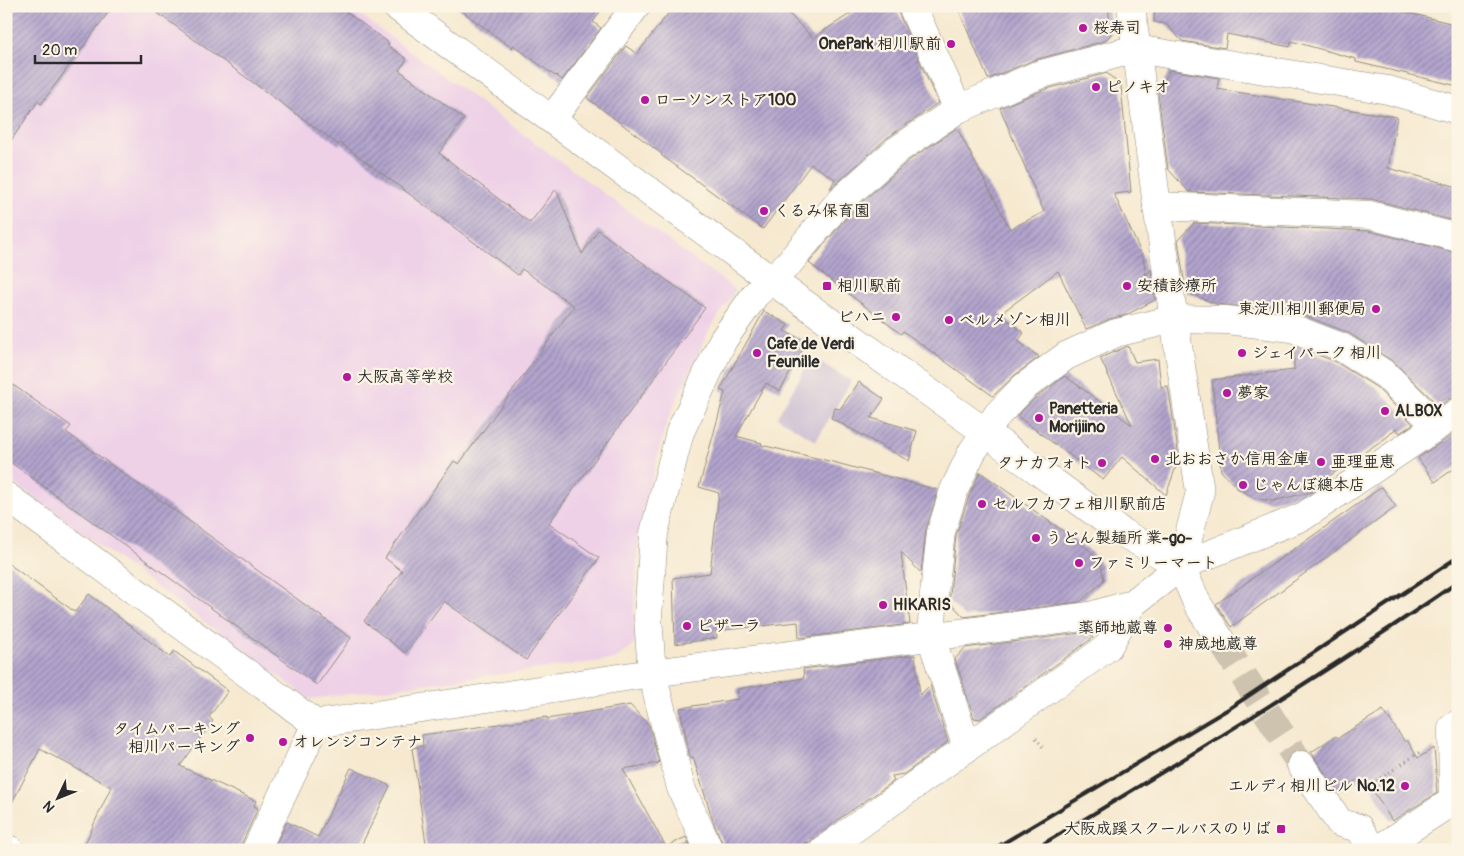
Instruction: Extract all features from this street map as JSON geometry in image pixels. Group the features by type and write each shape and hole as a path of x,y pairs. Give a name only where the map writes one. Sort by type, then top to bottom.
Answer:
{"street":[{"path":"396,6 771,280 1123,533 1181,566 1197,603 1221,641"},
{"path":"552,119 636,6"},
{"path":"912,6 958,109"},
{"path":"1131,6 1157,206 1200,492 1181,566"},
{"path":"709,850 680,788 652,673 648,617 654,534 680,432 723,340 755,295 789,263 840,201 897,150 958,109 1038,75 1136,49 1456,101"},
{"path":"1157,206 1370,214 1458,238"},
{"path":"6,496 316,724 652,673 931,637 1090,616 1132,604 1181,566 1304,516 1447,419 1386,375 1342,347 1292,328 1227,320 1174,319 1116,333 1066,356 1024,387 998,414 985,432 972,452 954,490 941,532 931,637 967,748"},
{"path":"824,850 1108,647 1132,604"},
{"path":"258,849 316,724"},
{"path":"1301,765 1340,823 1359,828 1375,850 1453,801 1455,726"},
{"path":"6,848 10,850"}],"path":[{"path":"1364,789 1433,744 1455,726"}],"shaded area":[{"name":"大阪高等学校","path":"6,6 348,6 736,290 709,330 666,424 639,528 634,612 636,643 616,659 310,699 6,477"},
{"path":"812,357 851,381 816,441 777,417"}],"building":[{"path":"6,6 113,6 41,104 38,101 6,148"},
{"path":"148,6 338,6 389,43 387,45 407,59 399,70 464,119 439,153 530,223 556,189 582,254 598,230 705,308 549,523 599,558 526,660 444,601 405,653 364,621 402,571 385,558 454,461 459,464 574,306 522,269 518,275 341,143 339,145"},
{"path":"455,6 604,6 593,22 601,28 562,80 513,45 512,48"},
{"path":"674,6 781,6 813,38 862,6 897,6 938,103 887,138 830,189 835,179 811,164 763,229 661,155 587,98 626,46 637,54"},
{"path":"957,6 1108,6 1111,34 1105,41 1034,60 988,79"},
{"path":"1155,6 1403,6 1401,11 1458,25 1458,86 1356,62 1356,59 1291,41 1290,47 1227,34 1225,48 1182,41 1166,24 1154,22"},
{"path":"1170,70 1219,78 1217,89 1397,117 1388,168 1458,187 1458,222 1371,199 1189,192 1168,169 1158,93"},
{"path":"1107,73 1121,86 1131,192 1114,194 1143,257 1146,275 1151,269 1155,300 1126,315 1110,319 1086,329 1058,271 1000,314 1024,333 1018,341 1039,357 1015,375 993,396 903,331 901,334 809,263 851,212 907,162 957,128 1010,229 1044,212 1000,108 1043,90"},
{"path":"1194,223 1368,231 1458,253 1458,397 1449,399 1439,406 1394,362 1347,332 1298,313 1216,304 1186,292 1178,240"},
{"path":"764,311 788,325 784,331 807,342 780,391 766,383 736,436 762,443 761,445 938,490 926,530 921,573 901,552 910,624 799,638 798,622 716,631 717,638 675,644 673,578 710,573 719,493 699,487 725,392 720,390"},
{"path":"1128,346 1135,362 1158,359 1161,387 1168,386 1179,458 1166,495 1122,457 1103,480 1017,416 1034,399 1065,376 1132,425 1100,358"},
{"path":"1294,346 1334,361 1376,387 1413,424 1400,433 1396,428 1387,437 1316,485 1318,488 1311,492 1272,501 1254,498 1237,488 1221,471 1212,380 1294,370"},
{"path":"6,380 71,426 66,432 351,638 317,685 6,459"},
{"path":"859,382 884,399 871,418 917,431 909,461 831,418 835,408 840,409"},
{"path":"1458,431 1458,466 1435,482 1418,458"},
{"path":"980,472 1088,549 1101,564 1104,580 1080,602 964,617 949,601 956,535 969,496"},
{"path":"1382,487 1396,507 1231,627 1216,604"},
{"path":"6,562 75,612 89,594 170,657 174,651 228,691 209,717 213,721 180,766 256,801 254,806 258,808 242,843 241,850 82,850 111,787 40,749 6,814"},
{"path":"1089,632 1093,638 980,719 974,718 955,659 965,648"},
{"path":"915,655 920,695 930,685 948,742 904,774 892,776 894,781 806,843 809,850 724,850 693,757 690,758 680,708 738,699 737,689 804,678 803,669"},
{"path":"630,705 649,725 659,763 623,769 666,847 686,837 692,850 427,850 412,748 423,746 422,735 547,717 547,719"},
{"path":"1383,710 1405,742 1407,740 1418,758 1434,748 1437,782 1437,793 1392,821 1368,782 1361,786 1357,780 1338,792 1311,752 1336,736 1338,738"},
{"path":"351,768 390,786 359,850 273,850 287,822 318,837"}],"tunnel":[{"path":"1221,641 1301,765"}],"railway":[{"path":"992,850 1230,708 1458,557"},
{"path":"1033,850 1248,719 1354,652 1458,582"}],"place":[{"name":"桜寿司","path":"1083,28"},
{"name":"OnePark 相川駅前","path":"951,44"},
{"name":"ピノキオ","path":"1096,87"},
{"name":"ローソンストア100","path":"645,100"},
{"name":"くるみ保育園","path":"764,211"},
{"name":"相川駅前","path":"827,286"},
{"name":"安積診療所","path":"1127,286"},
{"name":"東淀川相川郵便局","path":"1376,309"},
{"name":"ビハニ","path":"896,317"},
{"name":"ベルメゾン相川","path":"949,320"},
{"name":"Cafe de Verdi Feunille","path":"757,353"},
{"name":"ジェイパーク 相川","path":"1242,353"},
{"name":"大阪高等学校","path":"347,377"},
{"name":"夢家","path":"1227,393"},
{"name":"ALBOX","path":"1385,411"},
{"name":"Panetteria Morijiino","path":"1039,418"},
{"name":"北おおさか信用金庫","path":"1155,459"},
{"name":"亜理亜恵","path":"1321,462"},
{"name":"タナカフォト","path":"1102,463"},
{"name":"じゃんぼ總本店","path":"1243,485"},
{"name":"セルフカフェ相川駅前店","path":"982,504"},
{"name":"うどん製麺所 業-go-","path":"1036,538"},
{"name":"ファミリーマート","path":"1079,563"},
{"name":"HIKARIS","path":"883,605"},
{"name":"ピザーラ","path":"687,626"},
{"name":"薬師地蔵尊","path":"1168,628"},
{"name":"神威地蔵尊","path":"1168,644"},
{"name":"タイムパーキング 相川パーキング","path":"250,738"},
{"name":"オレンジコンテナ","path":"283,742"},
{"name":"エルディ相川ビル No.12","path":"1405,786"},
{"name":"大阪成蹊スクールバスのりば","path":"1281,829"}]}
